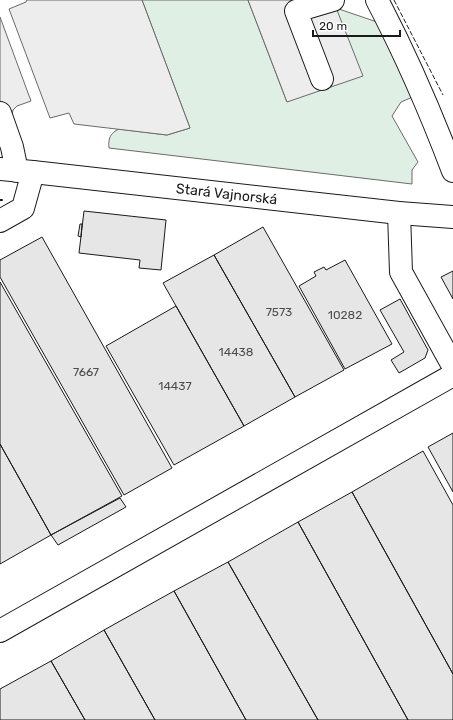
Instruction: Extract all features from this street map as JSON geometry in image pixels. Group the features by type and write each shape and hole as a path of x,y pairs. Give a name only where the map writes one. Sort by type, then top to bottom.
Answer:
{"street":[{"path":"322,79 294,6 333,0"},
{"path":"377,0 396,37 453,171"},
{"path":"0,113 12,148 23,208 0,220"},
{"name":"Stará Vajnorská","path":"17,170 453,217"},
{"path":"399,212 401,272 453,366"},
{"path":"0,631 453,375"}],"green space":[{"path":"142,0 248,0 287,102 336,8 377,22 415,96 401,102 392,116 418,162 412,170 412,184 109,148 110,137 119,129 167,135 190,128"}],"shaded area":[{"path":"27,0 142,0 190,128 167,135 74,124 69,113 50,118 9,9 26,2"},
{"path":"248,0 333,0 363,76 287,102"},
{"path":"0,17 31,101 17,106 13,110 12,115 0,128"}],"building":[{"path":"84,211 166,220 161,270 139,268 140,260 79,253"},
{"path":"80,224 82,224 81,237 78,236"},
{"path":"263,227 344,370 295,397 214,255"},
{"path":"42,237 172,468 124,495 0,277 0,260"},
{"path":"214,255 295,397 244,426 163,283"},
{"path":"345,260 392,344 345,369 299,286 316,276 314,272 324,267 326,270"},
{"path":"453,271 453,299 441,277"},
{"path":"0,282 122,496 51,535 0,444"},
{"path":"400,299 428,350 425,358 399,373 391,360 404,352 380,310"},
{"path":"176,306 244,426 174,465 106,346"},
{"path":"453,433 453,492 428,447"},
{"path":"0,444 51,535 0,564"},
{"path":"423,451 453,505 453,674 352,492"},
{"path":"352,492 453,674 453,720 408,720 298,522"},
{"path":"120,498 126,507 58,545 51,535"},
{"path":"298,522 408,720 318,720 228,562"},
{"path":"228,562 318,720 246,720 174,591"},
{"path":"174,591 246,720 155,720 104,630"},
{"path":"104,630 155,720 85,720 51,661"},
{"path":"51,661 85,720 0,720 0,689"}],"fence":[{"path":"394,0 443,95"}]}
